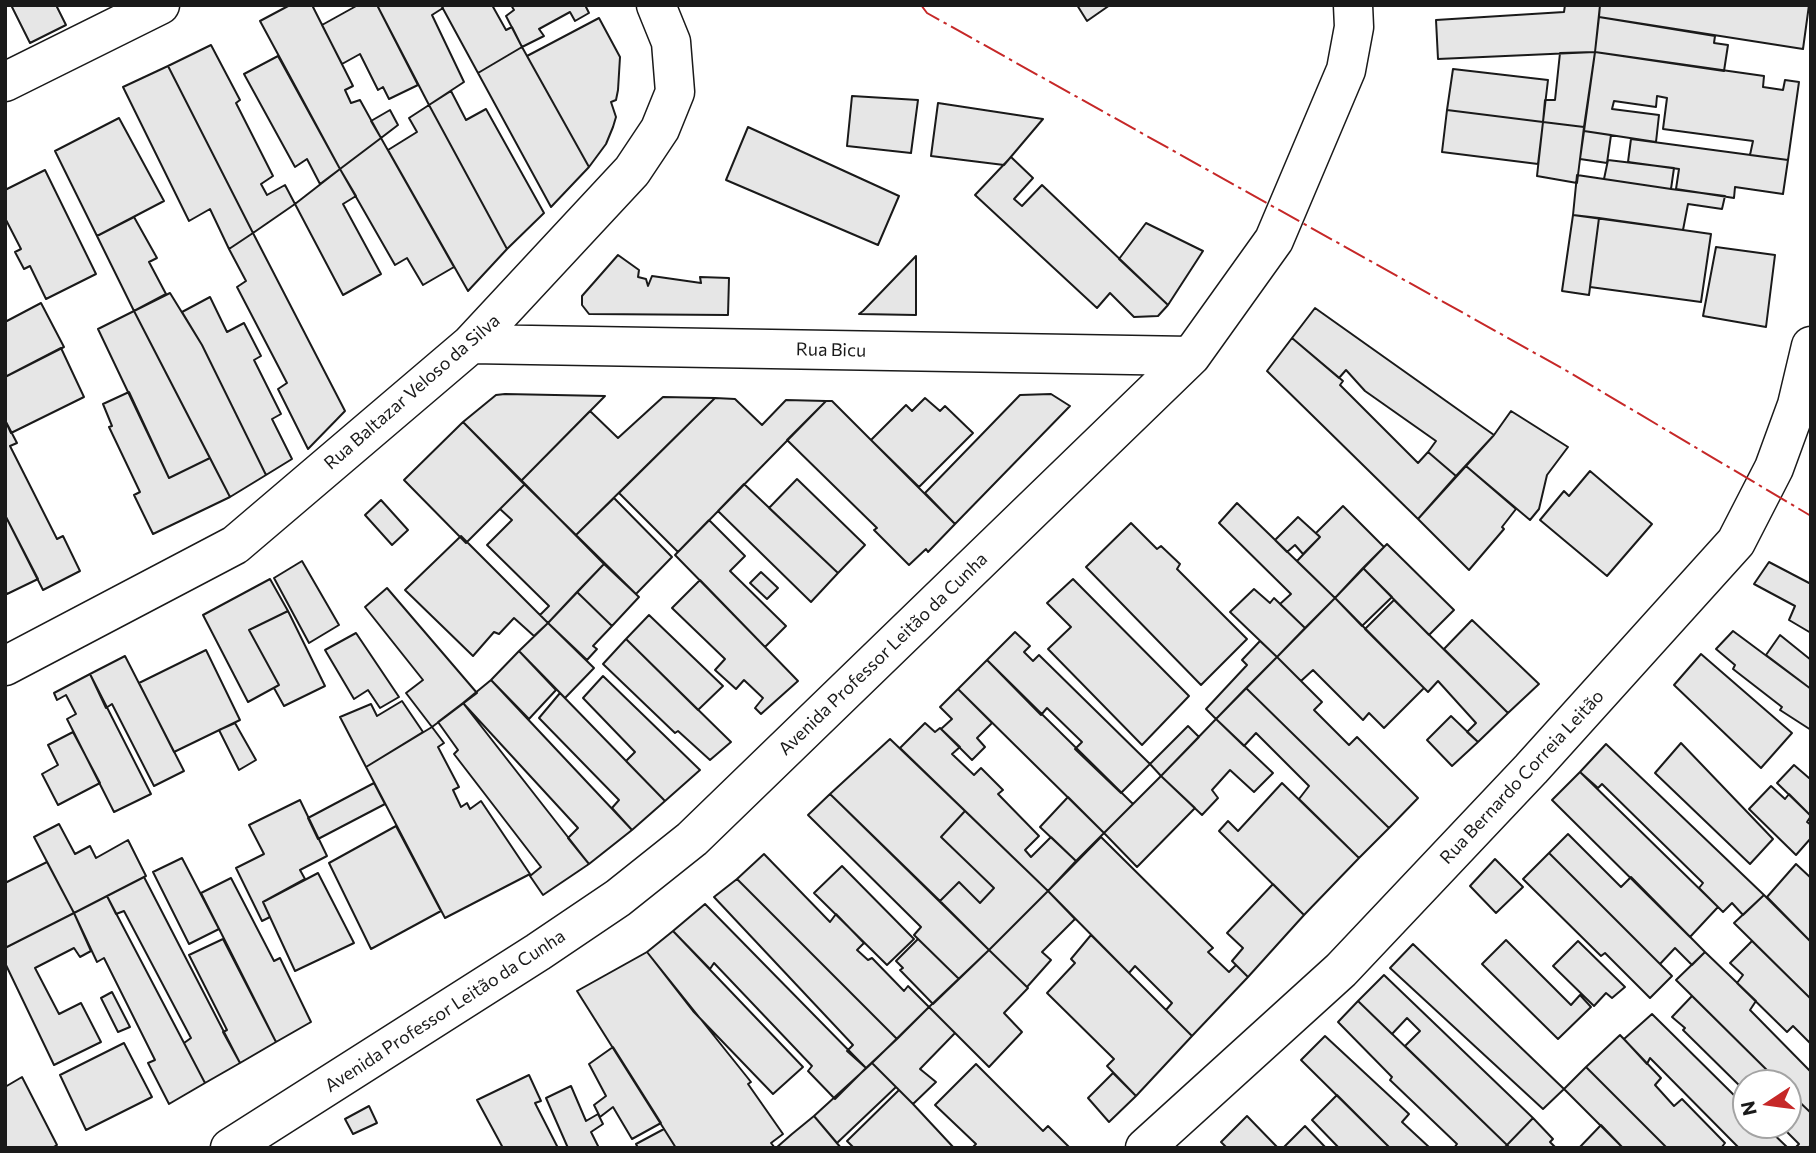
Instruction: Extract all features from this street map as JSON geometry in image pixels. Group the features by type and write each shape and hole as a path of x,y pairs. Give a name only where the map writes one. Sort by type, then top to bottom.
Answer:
{"street":[{"path":"5,82 160,5"},
{"name":"Rua Baltazar Veloso da Silva","path":"5,666 235,545 471,344 632,171 660,129 676,92 671,42 656,5"},
{"name":"Avenida Professor Leitão da Cunha","path":"230,1148 561,937 618,898 692,839 1191,356 1274,240 1346,70 1354,27 1353,5"},
{"name":"Rua Bicu","path":"471,344 1191,356"},
{"name":"Rua Bernardo Correia Leitão","path":"1144,1148 1341,970 1531,769 1736,542 1774,468 1797,405 1811,346"}],"building":[{"path":"11,5 56,5 66,25 30,43"},
{"path":"290,5 312,5 353,86 345,90 351,103 360,100 381,138 340,169 260,21"},
{"path":"358,5 377,5 418,85 389,99 383,87 378,90 360,54 342,64 322,25"},
{"path":"377,5 441,5 443,8 432,15 464,82 429,105"},
{"path":"441,5 492,5 506,30 512,27 522,47 478,73"},
{"path":"511,5 585,5 589,13 575,21 570,12 539,29 544,36 522,47 506,16 514,10"},
{"path":"1077,5 1110,5 1087,21"},
{"path":"1565,5 1600,5 1595,52 1438,59 1436,20 1564,12"},
{"path":"1600,5 1809,5 1803,49 1599,17"},
{"path":"1599,17 1715,36 1714,43 1728,45 1724,71 1595,52"},
{"path":"599,18 620,57 618,90 616,100 611,102 616,117 613,127 606,144 589,167 527,56"},
{"path":"211,45 240,100 236,103 273,176 261,184 267,195 285,185 295,204 253,233 168,66"},
{"path":"522,47 589,167 551,207 478,73"},
{"path":"1595,52 1584,127 1543,122 1545,100 1555,100 1560,53"},
{"path":"1595,52 1764,76 1763,87 1783,90 1785,80 1799,82 1788,160 1750,155 1753,141 1663,129 1667,98 1657,96 1656,107 1614,101 1612,109 1659,115 1656,142 1584,131"},
{"path":"278,56 340,169 320,184 307,159 295,167 244,74"},
{"path":"168,66 253,233 229,249 210,209 189,221 123,87"},
{"path":"1453,69 1548,80 1543,122 1447,110"},
{"path":"451,91 466,120 486,109 544,213 507,249 429,105"},
{"path":"852,96 918,100 911,153 847,146"},
{"path":"938,103 1043,119 1004,165 931,156"},
{"path":"429,105 507,249 468,291 388,150 417,132 409,118"},
{"path":"390,110 398,125 381,138 371,121"},
{"path":"1447,110 1543,122 1538,164 1442,152"},
{"path":"119,118 164,201 97,236 55,151"},
{"path":"1543,122 1584,127 1577,183 1537,176"},
{"path":"748,127 899,196 878,245 726,180"},
{"path":"1584,131 1611,135 1607,163 1580,159"},
{"path":"381,138 454,267 423,285 407,258 395,265 340,169"},
{"path":"1631,139 1788,160 1783,194 1735,187 1734,198 1676,189 1679,169 1628,162"},
{"path":"1011,157 1033,178 1014,199 1022,206 1042,185 1168,305 1158,316 1134,317 1110,293 1097,308 975,195"},
{"path":"1608,160 1674,168 1671,189 1604,179"},
{"path":"340,169 356,196 343,204 381,274 343,295 295,204"},
{"path":"45,170 96,274 46,299 30,266 24,269 15,252 21,249 5,218 5,190"},
{"path":"1577,175 1725,196 1722,209 1688,204 1683,230 1573,215"},
{"path":"1573,215 1599,218 1589,295 1562,291"},
{"path":"134,217 157,258 149,262 166,294 134,311 97,236"},
{"path":"1599,218 1711,234 1701,302 1590,287"},
{"path":"1146,223 1203,251 1168,305 1119,259"},
{"path":"253,233 345,411 308,449 278,389 287,383 237,287 246,281 229,249"},
{"path":"1716,247 1775,255 1766,327 1703,316"},
{"path":"618,255 639,270 638,277 646,279 648,286 652,276 701,283 700,277 729,278 728,315 589,314 582,305 582,296"},
{"path":"916,256 916,315 859,314 863,311"},
{"path":"170,293 202,345 266,475 230,497 134,311"},
{"path":"210,297 227,332 244,323 261,356 254,360 281,414 272,419 292,459 266,475 202,345 182,312"},
{"path":"41,303 64,347 5,377 5,322"},
{"path":"1315,308 1494,435 1456,476 1428,452 1436,441 1365,391 1346,370 1339,378 1292,338"},
{"path":"134,311 210,458 169,478 98,329"},
{"path":"1292,338 1343,381 1340,385 1418,463 1428,452 1456,476 1418,519 1267,371"},
{"path":"61,348 84,397 11,433 5,420 5,377"},
{"path":"129,392 169,478 210,458 230,497 153,534 134,495 140,492 109,427 112,426 103,404"},
{"path":"1051,394 1070,406 955,524 925,493 1020,395"},
{"path":"496,395 605,396 521,481 463,422"},
{"path":"663,397 715,398 576,535 521,481 590,411 618,438"},
{"path":"715,398 735,399 762,425 786,400 826,401 678,552 619,493"},
{"path":"925,398 940,411 945,406 973,433 919,487 871,440 906,405 912,411"},
{"path":"826,401 832,401 955,524 928,552 926,549 909,565 874,530 877,528 787,440"},
{"path":"1511,411 1568,447 1547,475 1539,509 1530,520 1466,466"},
{"path":"5,420 17,443 10,446 57,539 63,536 80,571 43,590 5,515"},
{"path":"463,422 525,484 466,543 404,480"},
{"path":"1466,466 1516,509 1502,527 1504,529 1469,570 1418,519"},
{"path":"1590,471 1652,524 1607,576 1540,520 1564,491 1569,496"},
{"path":"797,479 865,545 838,573 769,508"},
{"path":"525,484 604,564 548,623 540,615 549,606 487,545 512,520 500,509"},
{"path":"744,484 838,573 811,602 718,511"},
{"path":"614,498 672,557 636,594 576,535"},
{"path":"381,500 408,530 392,545 365,515"},
{"path":"1237,503 1335,598 1305,628 1280,604 1291,594 1219,523"},
{"path":"1343,506 1384,547 1335,598 1297,561 1320,537 1316,533"},
{"path":"5,515 38,579 7,594 5,590"},
{"path":"1298,517 1320,537 1303,554 1295,545 1287,552 1275,540"},
{"path":"709,520 745,556 730,571 786,626 765,647 675,555"},
{"path":"1131,523 1157,549 1161,546 1180,564 1177,569 1247,639 1201,685 1086,567"},
{"path":"461,536 548,623 534,636 514,618 499,634 494,632 473,656 405,590"},
{"path":"1387,544 1454,610 1429,635 1363,568"},
{"path":"302,561 339,625 309,643 274,578"},
{"path":"1769,562 1811,584 1811,633 1789,620 1795,606 1754,584"},
{"path":"604,564 639,597 612,626 577,592"},
{"path":"1363,568 1392,597 1362,626 1335,598"},
{"path":"761,572 778,588 767,599 750,583"},
{"path":"270,579 288,611 249,630 279,685 248,702 203,615"},
{"path":"1073,579 1189,696 1142,745 1048,649 1071,627 1047,603"},
{"path":"700,580 798,681 761,714 755,708 763,698 744,680 736,689 715,670 725,659 672,608"},
{"path":"387,588 477,693 432,727 406,693 423,680 365,607"},
{"path":"1254,589 1270,603 1274,598 1305,628 1277,657 1230,612"},
{"path":"577,592 612,626 593,646 597,649 587,660 548,623"},
{"path":"1335,598 1424,688 1384,728 1369,713 1363,720 1313,670 1301,681 1277,657"},
{"path":"1394,600 1508,713 1478,742 1467,732 1476,723 1438,681 1428,692 1365,629"},
{"path":"288,611 325,686 284,706 274,688 279,685 249,630"},
{"path":"649,615 723,686 698,710 626,639"},
{"path":"1472,620 1539,684 1508,713 1444,649"},
{"path":"548,623 594,668 565,698 519,651"},
{"path":"1733,631 1811,689 1811,730 1780,710 1782,707 1733,669 1735,665 1716,649"},
{"path":"1015,632 1030,646 1024,652 1033,661 1039,655 1150,764 1121,793 1075,749 1082,742 1047,708 1041,715 987,660"},
{"path":"356,633 399,697 380,708 368,690 354,699 325,650"},
{"path":"1780,635 1811,660 1811,689 1766,655"},
{"path":"626,639 731,742 710,760 678,731 675,733 603,664"},
{"path":"1260,641 1277,657 1216,719 1206,709 1247,665 1242,660"},
{"path":"206,650 240,720 174,752 139,683"},
{"path":"519,651 556,690 529,719 491,680"},
{"path":"1701,654 1792,733 1761,768 1674,685"},
{"path":"125,656 184,771 154,786 112,704 106,708 90,674"},
{"path":"1277,657 1322,702 1314,710 1349,745 1357,737 1418,798 1389,828 1246,688"},
{"path":"987,660 1133,804 1104,833 958,689"},
{"path":"90,674 151,794 114,812 67,719 76,714 66,695 57,700 54,693"},
{"path":"603,676 700,770 665,801 626,761 635,752 583,698"},
{"path":"491,680 632,830 589,864 568,838 578,828 463,703"},
{"path":"1246,688 1389,828 1359,858 1299,799 1309,786 1256,733 1244,746 1216,719"},
{"path":"958,689 992,723 977,738 985,747 972,760 941,729 952,719 940,707"},
{"path":"560,693 665,801 632,830 612,808 619,800 539,718"},
{"path":"402,701 423,732 366,767 340,717 371,704 377,716"},
{"path":"463,703 589,864 543,895 530,876 541,867 454,754 458,750 438,722"},
{"path":"1451,716 1478,742 1452,766 1427,740"},
{"path":"1216,719 1273,773 1254,792 1230,770 1212,790 1218,798 1202,815 1161,776"},
{"path":"235,723 256,760 239,770 219,730"},
{"path":"925,723 935,732 940,728 960,747 952,754 974,775 981,768 1003,790 998,794 1039,836 1025,850 1031,857 1051,837 1076,861 1048,891 900,748"},
{"path":"1188,726 1199,737 1161,776 1150,764"},
{"path":"432,727 444,743 438,747 459,787 453,790 461,807 467,803 470,809 481,801 530,874 445,918 366,767"},
{"path":"73,732 100,783 58,805 42,774 58,765 48,745"},
{"path":"890,739 965,811 941,837 994,888 980,903 959,882 940,901 830,794"},
{"path":"1681,743 1773,839 1750,864 1655,773"},
{"path":"1606,744 1764,895 1743,915 1732,903 1723,912 1699,888 1703,883 1602,784 1598,788 1580,772"},
{"path":"1794,765 1809,778 1811,776 1811,816 1777,783"},
{"path":"1580,772 1718,907 1690,937 1552,800"},
{"path":"1161,776 1195,808 1137,867 1104,833"},
{"path":"374,783 385,804 318,839 308,818"},
{"path":"1282,783 1359,858 1304,915 1219,831 1228,821 1238,831"},
{"path":"1771,786 1785,799 1789,794 1811,816 1807,822 1811,825 1811,838 1796,855 1749,809"},
{"path":"830,794 989,950 959,979 914,935 921,927 808,815"},
{"path":"1068,797 1104,833 1076,861 1040,827"},
{"path":"300,800 327,856 300,870 305,879 263,902 270,917 262,921 236,868 264,854 249,825"},
{"path":"965,811 1048,891 989,950 940,901 959,882 980,903 994,888 941,837"},
{"path":"59,824 75,854 90,846 96,858 128,840 146,876 74,913 34,837"},
{"path":"396,826 441,911 371,949 329,863"},
{"path":"1568,834 1621,887 1631,877 1705,952 1692,965 1675,948 1660,964 1549,853"},
{"path":"1101,837 1213,948 1208,952 1229,972 1236,965 1248,977 1192,1036 1166,1010 1172,1003 1135,966 1129,973 1048,891"},
{"path":"1549,853 1672,976 1650,998 1605,953 1601,956 1523,879"},
{"path":"764,854 830,922 836,914 864,943 857,950 868,960 872,958 904,991 908,986 929,1007 897,1039 737,879"},
{"path":"182,858 219,929 189,944 153,872"},
{"path":"1495,859 1523,887 1496,913 1470,886"},
{"path":"47,862 74,913 5,948 5,883"},
{"path":"1796,864 1811,878 1811,942 1767,897"},
{"path":"842,866 914,939 887,965 814,893"},
{"path":"318,873 354,943 295,971 263,902"},
{"path":"144,877 240,1063 205,1083 184,1043 191,1038 124,911 116,914 107,896"},
{"path":"231,878 274,961 280,958 311,1022 276,1042 201,893"},
{"path":"737,879 897,1039 866,1068 847,1051 853,1045 714,897"},
{"path":"1273,884 1304,915 1248,977 1232,961 1243,948 1227,933"},
{"path":"1048,891 1075,919 1042,952 1051,960 1027,987 989,950"},
{"path":"1764,895 1811,942 1811,999 1734,923"},
{"path":"107,896 205,1083 169,1104 148,1063 155,1060 104,958 97,962 74,913"},
{"path":"705,904 866,1068 835,1099 808,1071 812,1066 714,963 710,969 673,931"},
{"path":"74,913 91,951 80,957 74,948 35,968 59,1014 81,1003 101,1042 54,1065 5,963 5,948"},
{"path":"673,931 803,1067 773,1094 693,1011 647,952"},
{"path":"1091,935 1192,1036 1136,1096 1107,1066 1114,1059 1047,993 1075,963 1071,959"},
{"path":"223,939 276,1042 240,1063 223,1032 227,1030 189,955"},
{"path":"918,939 959,979 933,1004 900,970 903,968 896,961"},
{"path":"1506,940 1571,1005 1580,995 1591,1007 1558,1039 1482,964"},
{"path":"1578,941 1625,987 1612,998 1606,993 1594,1006 1553,966"},
{"path":"1752,941 1811,999 1811,1044 1793,1026 1787,1032 1737,983 1743,975 1730,963"},
{"path":"1413,944 1564,1089 1543,1109 1390,968"},
{"path":"989,950 1028,988 1004,1013 1022,1032 989,1067 929,1007"},
{"path":"647,952 751,1082 748,1084 783,1134 771,1143 775,1148 676,1148 577,991"},
{"path":"1705,952 1756,1001 1750,1010 1811,1072 1811,1113 1802,1104 1802,1069 1766,1069 1676,980"},
{"path":"1384,975 1533,1118 1507,1145 1405,1046 1420,1031 1407,1018 1392,1034 1358,1001"},
{"path":"112,992 130,1027 118,1032 101,998"},
{"path":"1692,996 1766,1069 1732,1069 1732,1078 1672,1017"},
{"path":"1358,1001 1507,1145 1504,1148 1454,1148 1457,1144 1390,1080 1392,1077 1338,1022"},
{"path":"929,1007 955,1033 920,1069 936,1082 913,1104 872,1063"},
{"path":"1652,1014 1732,1093 1732,1139 1779,1139 1788,1148 1739,1148 1650,1058 1647,1064 1624,1039"},
{"path":"1620,1035 1661,1078 1655,1085 1674,1106 1682,1099 1725,1143 1721,1148 1667,1148 1586,1067"},
{"path":"1325,1036 1409,1114 1402,1122 1430,1148 1390,1148 1301,1060"},
{"path":"124,1043 152,1097 86,1130 60,1075"},
{"path":"613,1047 661,1123 632,1139 613,1107 600,1117 594,1105 606,1096 589,1064"},
{"path":"872,1063 896,1087 837,1143 814,1116"},
{"path":"976,1064 1043,1131 1048,1126 1070,1148 972,1148 976,1144 935,1105"},
{"path":"1586,1067 1667,1148 1623,1148 1564,1089"},
{"path":"1113,1073 1136,1096 1109,1122 1088,1098"},
{"path":"529,1075 541,1101 535,1103 558,1148 503,1148 477,1100"},
{"path":"22,1077 57,1145 52,1148 5,1148 5,1087"},
{"path":"571,1086 586,1121 598,1114 603,1124 591,1132 599,1148 568,1148 546,1098"},
{"path":"899,1090 954,1148 854,1148 847,1141"},
{"path":"1337,1095 1390,1148 1339,1148 1312,1120"},
{"path":"1802,1104 1811,1113 1811,1145 1808,1148 1795,1148 1799,1144 1794,1139 1802,1139"},
{"path":"369,1106 377,1123 353,1134 345,1119"},
{"path":"814,1116 841,1148 776,1148 792,1134"},
{"path":"1247,1116 1278,1148 1227,1148 1221,1142"},
{"path":"1533,1118 1553,1139 1550,1142 1556,1148 1510,1148 1507,1145"},
{"path":"1601,1125 1623,1148 1579,1148"},
{"path":"1305,1126 1326,1148 1283,1148"},
{"path":"664,1129 676,1148 638,1148 636,1144"}],"power":[{"path":"921,5 927,13 1567,371 1811,516"}]}
